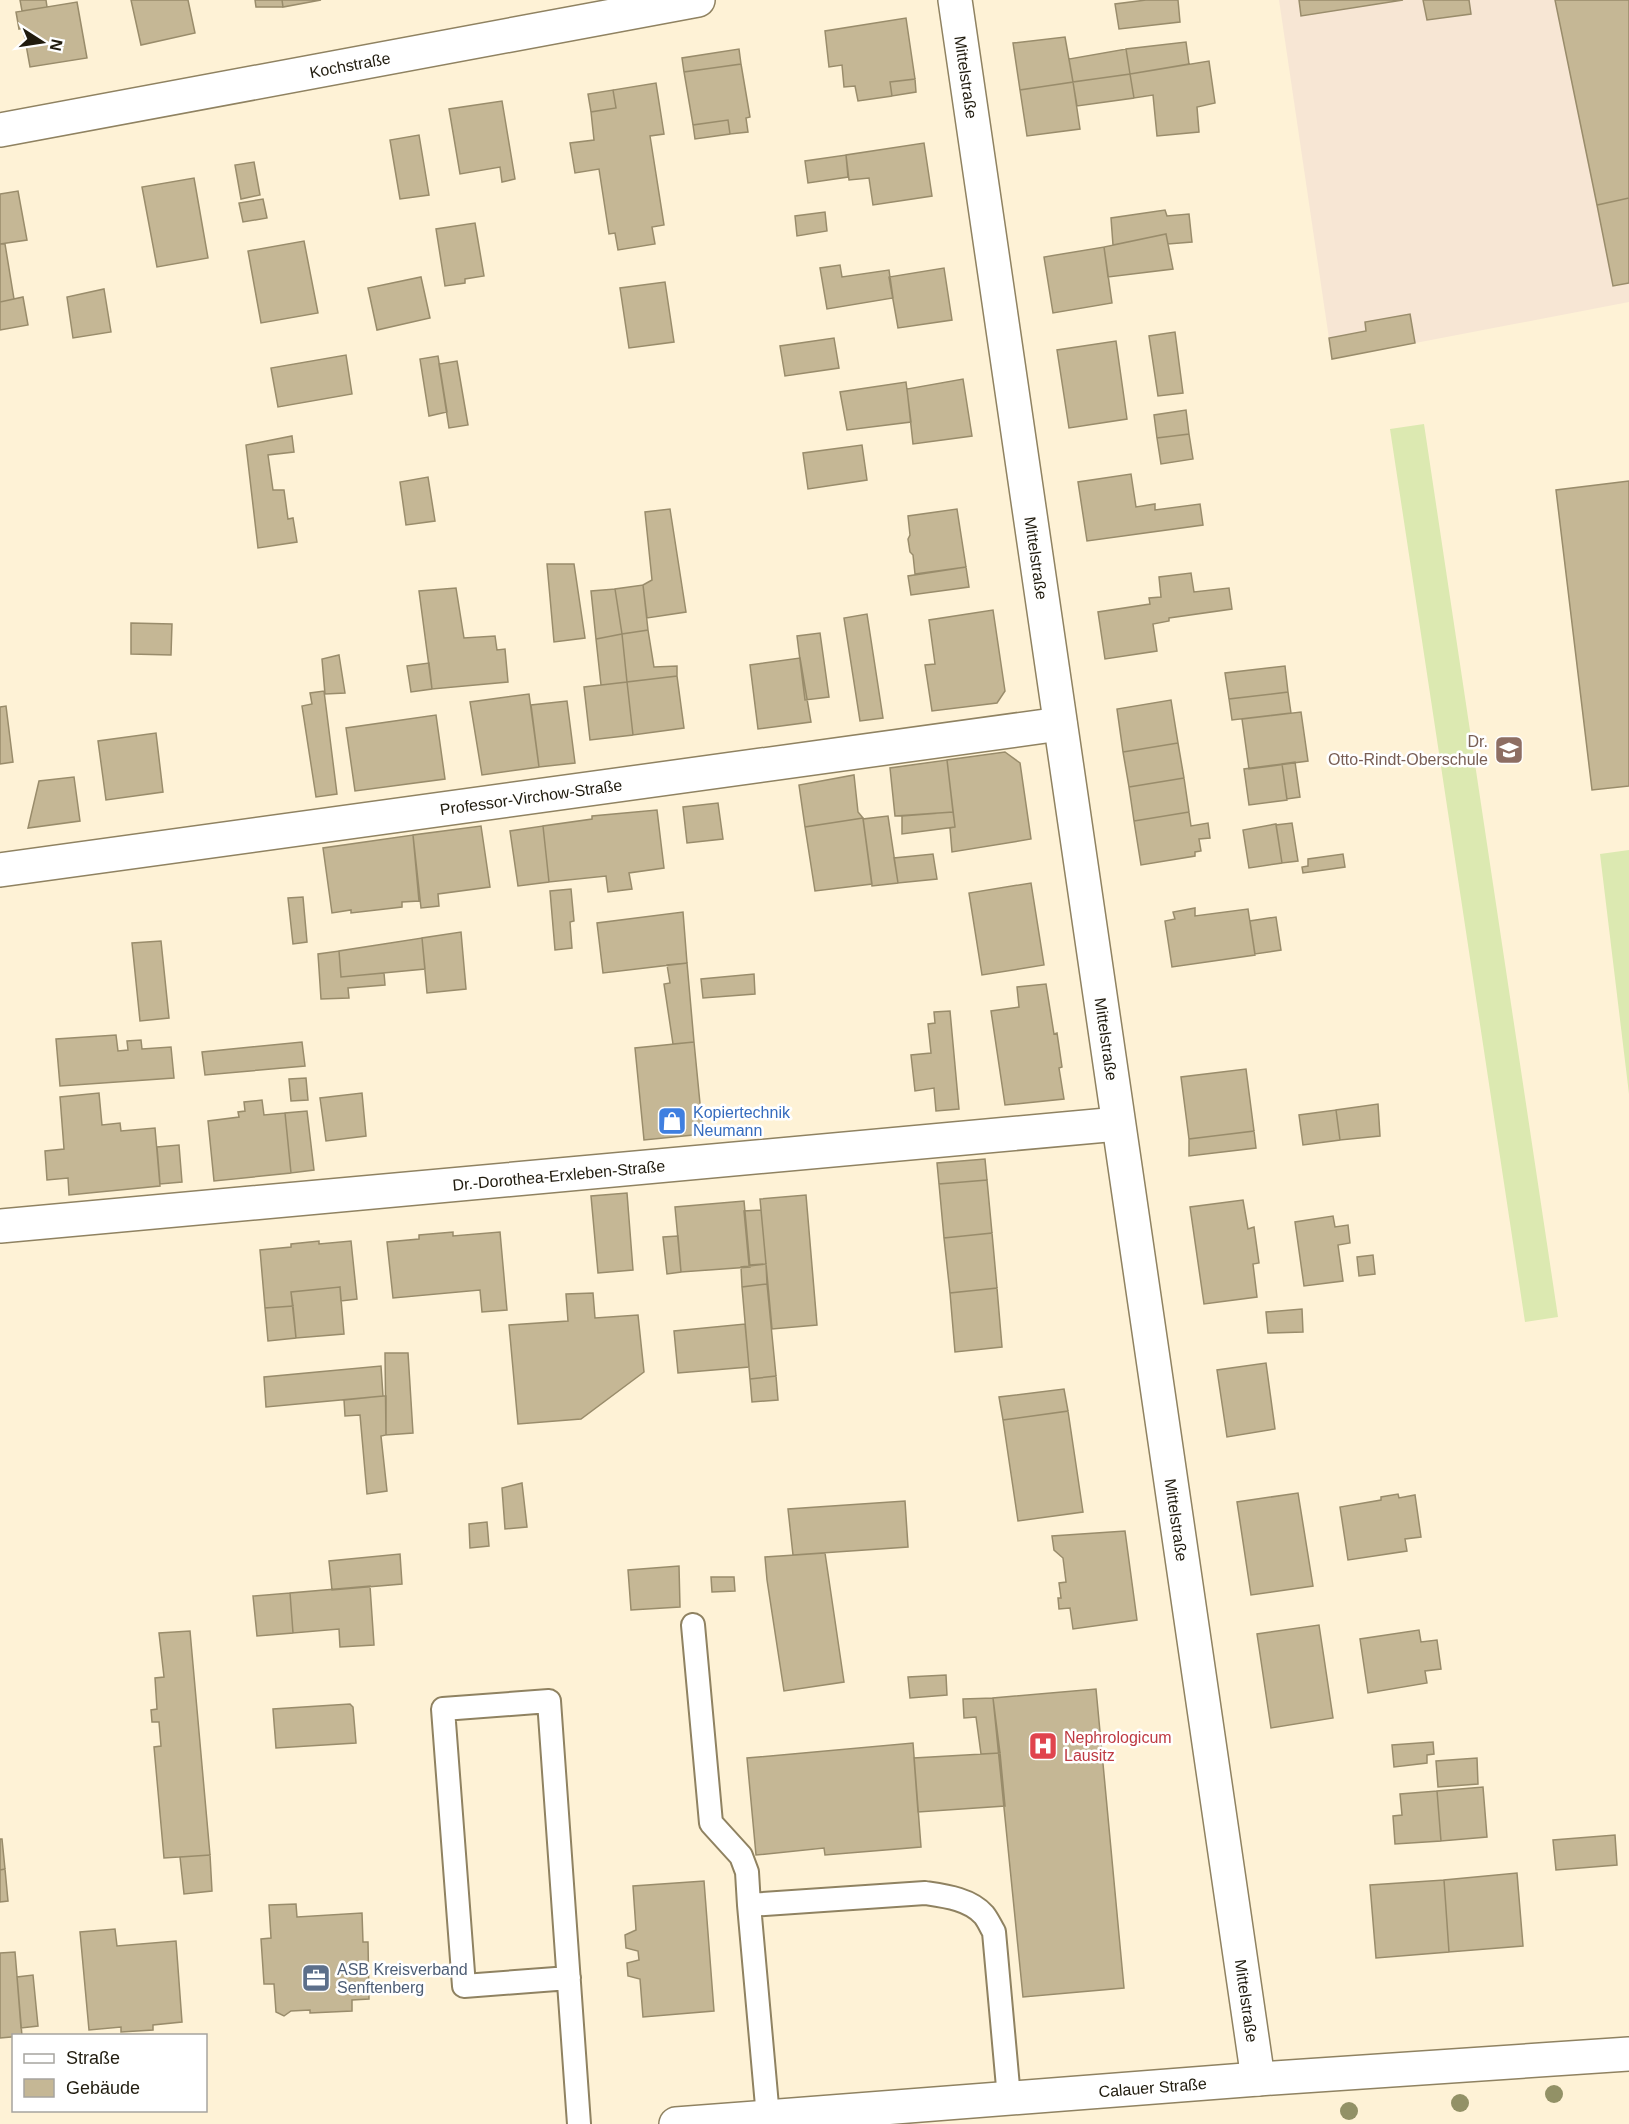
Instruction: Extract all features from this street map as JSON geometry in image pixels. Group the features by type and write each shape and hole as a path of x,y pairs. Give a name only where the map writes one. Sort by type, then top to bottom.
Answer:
{"street":[{"name":"Kochstraße","path":"0,130 698,0"},
{"name":"Mittelstraße","path":"955,0 1258,2079"},
{"name":"Professor-Virchow-Straße","path":"0,870 1060,724"},
{"name":"Dr.-Dorothea-Erxleben-Straße","path":"0,1226 1118,1124"},
{"name":"Calauer Straße","path":"676,2124 1258,2079 1629,2054"}],"lane":[{"path":"693,1625 711,1823 741,1856 747,1872 768,2117"},
{"path":"569,1978 464,1986 443,1709 549,1701 569,1978 579,2124"},
{"path":"749,1905 925,1893 949,1897 968,1904 984,1915 994,1932 1009,2098"}],"shaded area":[{"path":"1279,0 1629,0 1629,302 1332,359"}],"green space":[{"path":"1424,424 1558,1317 1525,1322 1390,429"},
{"path":"1629,850 1629,1094 1600,854"}],"building":[{"path":"20,0 46,0 47,7 22,11"},
{"path":"131,0 188,0 195,33 141,45"},
{"path":"255,0 282,0 283,7 256,7"},
{"path":"282,0 321,0 283,7"},
{"path":"1146,0 1178,0 1180,22 1119,29 1115,4"},
{"path":"1299,0 1403,0 1301,16"},
{"path":"1423,0 1469,0 1471,14 1427,20"},
{"path":"1555,0 1629,0 1629,198 1597,205"},
{"path":"77,2 87,58 30,67 23,28 19,29 16,12"},
{"path":"906,18 915,79 890,82 892,96 858,101 855,86 844,87 842,65 829,67 825,31"},
{"path":"1065,37 1073,82 1020,90 1013,43"},
{"path":"1186,42 1189,64 1130,74 1126,49"},
{"path":"739,49 741,64 684,72 682,58"},
{"path":"1126,49 1130,74 1073,82 1069,59"},
{"path":"1209,61 1215,103 1197,107 1199,132 1157,136 1153,95 1134,98 1130,74"},
{"path":"741,64 750,117 746,118 748,132 730,134 728,120 693,125 684,72"},
{"path":"1130,74 1134,98 1077,106 1073,82"},
{"path":"915,79 916,92 892,96 890,82"},
{"path":"1073,82 1080,129 1027,136 1020,90"},
{"path":"656,83 664,134 650,136 664,225 652,227 655,244 618,250 615,233 609,234 599,169 575,173 570,143 594,140 591,112 616,108 613,90"},
{"path":"613,90 616,108 591,112 588,94"},
{"path":"502,101 515,179 502,182 500,167 460,174 449,109"},
{"path":"728,120 730,134 695,139 693,125"},
{"path":"419,135 429,195 400,199 390,140"},
{"path":"924,143 932,196 873,205 869,178 849,180 846,155"},
{"path":"846,155 848,177 808,183 805,161"},
{"path":"254,162 260,195 241,199 235,165"},
{"path":"194,178 208,258 157,267 142,187"},
{"path":"18,191 27,240 0,244 0,194"},
{"path":"1629,198 1629,283 1613,286 1597,205"},
{"path":"263,199 267,218 243,222 239,203"},
{"path":"1165,210 1167,216 1189,214 1192,242 1168,244 1166,234 1113,245 1111,218"},
{"path":"825,212 827,231 797,236 795,216"},
{"path":"475,223 484,276 465,279 465,283 445,286 436,229"},
{"path":"1166,234 1173,269 1108,277 1104,247"},
{"path":"304,241 318,313 261,323 248,251"},
{"path":"0,244 5,244 14,299 0,302"},
{"path":"1104,247 1112,303 1053,313 1044,257"},
{"path":"840,265 842,277 889,270 893,298 827,309 820,268"},
{"path":"944,268 952,320 898,328 889,277"},
{"path":"421,277 430,318 377,330 368,288"},
{"path":"665,282 674,342 629,348 620,288"},
{"path":"104,289 111,332 73,338 67,297"},
{"path":"23,297 28,325 0,330 0,302"},
{"path":"1410,314 1415,343 1332,359 1329,338 1366,331 1365,322"},
{"path":"1175,332 1183,393 1158,396 1149,336"},
{"path":"834,338 839,368 785,376 780,346"},
{"path":"1116,341 1127,419 1069,428 1057,350"},
{"path":"346,355 352,394 278,407 271,368"},
{"path":"438,356 447,412 429,416 420,359"},
{"path":"457,361 468,425 449,428 439,364"},
{"path":"963,379 972,436 913,444 907,389"},
{"path":"906,382 911,422 847,430 840,392"},
{"path":"1186,410 1189,434 1157,438 1154,415"},
{"path":"1189,434 1193,459 1161,464 1157,438"},
{"path":"292,436 294,452 268,455 273,490 284,490 288,519 293,518 297,542 258,548 246,445"},
{"path":"862,445 867,480 808,489 803,453"},
{"path":"1131,474 1136,507 1155,504 1155,510 1200,504 1203,525 1087,541 1078,482"},
{"path":"428,477 435,521 406,525 400,482"},
{"path":"1629,481 1629,786 1592,790 1556,490"},
{"path":"670,509 686,612 647,618 643,585 652,580 645,512"},
{"path":"957,509 966,567 915,574 908,539 910,535 908,516"},
{"path":"547,564 574,564 585,638 554,642"},
{"path":"966,567 969,587 911,595 908,576"},
{"path":"1191,573 1194,592 1229,588 1232,609 1169,618 1169,621 1153,624 1157,651 1105,659 1098,612 1150,604 1149,598 1161,597 1159,577"},
{"path":"643,585 648,630 622,634 615,589"},
{"path":"456,588 464,638 495,636 497,650 505,649 508,682 432,689 419,591"},
{"path":"615,589 622,634 596,639 591,591"},
{"path":"993,610 1005,691 997,703 932,711 925,665 935,664 929,620"},
{"path":"867,614 883,718 860,721 844,618"},
{"path":"131,623 172,624 171,655 131,654"},
{"path":"648,630 654,667 677,666 677,676 627,682 622,634"},
{"path":"820,633 829,697 805,700 797,636"},
{"path":"622,634 627,682 601,685 596,639"},
{"path":"339,655 345,693 325,694 322,659"},
{"path":"800,658 811,722 758,729 750,665"},
{"path":"429,663 432,689 411,692 407,666"},
{"path":"1285,666 1288,692 1229,699 1225,673"},
{"path":"677,676 684,728 633,735 627,682"},
{"path":"627,682 633,735 590,740 584,687"},
{"path":"324,691 337,794 316,797 302,706 312,704 310,693"},
{"path":"1288,692 1291,713 1232,720 1229,699"},
{"path":"529,694 539,767 482,775 470,702"},
{"path":"1171,700 1178,743 1123,752 1117,709"},
{"path":"567,701 575,763 539,767 531,705"},
{"path":"6,706 13,762 0,764 0,707"},
{"path":"1301,712 1308,761 1249,769 1242,719"},
{"path":"436,715 445,779 355,791 346,728"},
{"path":"156,733 163,792 106,800 98,741"},
{"path":"1178,743 1184,778 1129,787 1123,752"},
{"path":"1005,752 1020,763 1031,839 952,852 950,828 955,827 947,760"},
{"path":"947,760 953,812 895,816 890,768"},
{"path":"1295,762 1300,797 1287,799 1282,764"},
{"path":"1282,764 1287,800 1249,805 1244,769"},
{"path":"854,775 858,812 863,818 805,827 799,785"},
{"path":"74,777 80,821 28,828 39,781"},
{"path":"1184,778 1189,812 1134,821 1129,787"},
{"path":"718,803 723,839 687,843 683,807"},
{"path":"657,810 664,868 629,873 632,889 608,892 606,876 549,882 543,826 592,819 592,816"},
{"path":"953,812 955,827 902,834 902,816"},
{"path":"1189,812 1191,826 1208,823 1210,838 1199,839 1201,851 1195,852 1195,856 1141,865 1134,821"},
{"path":"888,816 898,883 872,886 863,819"},
{"path":"863,818 872,884 815,891 805,827"},
{"path":"1292,823 1298,861 1282,863 1276,825"},
{"path":"1276,824 1282,863 1249,868 1243,830"},
{"path":"481,826 490,887 438,894 439,906 421,908 413,835"},
{"path":"543,826 549,882 518,886 510,831"},
{"path":"413,835 419,901 402,902 402,907 332,913 323,848"},
{"path":"933,854 937,879 898,883 894,858"},
{"path":"1343,854 1345,867 1303,873 1302,867 1308,866 1308,859"},
{"path":"1031,883 1044,965 982,975 969,893"},
{"path":"571,889 574,921 570,922 572,948 555,950 550,891"},
{"path":"303,897 307,942 293,944 288,898"},
{"path":"1195,908 1195,916 1248,909 1255,955 1172,967 1165,921 1175,919 1173,912"},
{"path":"683,912 687,963 603,973 597,923"},
{"path":"1276,917 1281,950 1255,954 1250,921"},
{"path":"461,932 466,989 427,993 422,938"},
{"path":"422,938 425,969 341,977 339,951"},
{"path":"161,941 169,1018 140,1021 132,943"},
{"path":"339,951 341,977 384,973 385,985 348,988 349,998 321,999 318,954"},
{"path":"687,963 694,1042 673,1044 664,984 670,983 667,965"},
{"path":"754,974 755,994 703,998 701,979"},
{"path":"1046,984 1054,1034 1057,1033 1064,1099 1005,1105 991,1011 1019,1007 1017,987"},
{"path":"950,1011 959,1109 936,1111 934,1088 915,1091 911,1055 931,1053 928,1024 935,1023 934,1012"},
{"path":"116,1035 118,1051 128,1050 127,1041 141,1040 142,1049 171,1047 174,1078 60,1086 56,1039"},
{"path":"302,1042 305,1066 205,1075 202,1052"},
{"path":"694,1042 703,1134 644,1140 635,1048"},
{"path":"1246,1069 1254,1131 1189,1139 1181,1077"},
{"path":"306,1078 308,1100 291,1101 289,1079"},
{"path":"99,1093 102,1125 120,1123 121,1131 155,1128 160,1186 69,1195 68,1178 47,1180 45,1151 64,1149 60,1097"},
{"path":"362,1093 366,1136 326,1141 320,1098"},
{"path":"262,1100 264,1115 285,1113 291,1173 214,1181 208,1121 239,1117 238,1112 245,1111 244,1102"},
{"path":"1378,1104 1380,1136 1340,1140 1336,1110"},
{"path":"1336,1110 1340,1140 1303,1145 1299,1115"},
{"path":"307,1111 314,1170 291,1173 285,1113"},
{"path":"1254,1131 1256,1148 1189,1156 1189,1139"},
{"path":"179,1145 182,1182 160,1184 157,1147"},
{"path":"985,1159 987,1180 939,1184 937,1163"},
{"path":"987,1180 992,1233 944,1238 939,1184"},
{"path":"627,1193 633,1270 598,1273 591,1196"},
{"path":"806,1195 817,1325 772,1329 760,1199"},
{"path":"1243,1200 1248,1229 1254,1227 1259,1263 1253,1264 1257,1297 1204,1304 1190,1207"},
{"path":"744,1201 750,1267 681,1272 675,1207"},
{"path":"761,1210 766,1264 749,1265 744,1211"},
{"path":"1333,1216 1335,1227 1348,1225 1350,1243 1338,1245 1343,1281 1304,1286 1295,1222"},
{"path":"453,1232 453,1236 500,1232 507,1310 482,1312 480,1290 393,1298 387,1242 419,1239 419,1235"},
{"path":"992,1233 997,1288 950,1293 944,1238"},
{"path":"678,1236 681,1272 667,1274 663,1237"},
{"path":"319,1241 319,1244 351,1241 357,1299 341,1301 340,1287 291,1292 293,1306 265,1308 260,1250"},
{"path":"1373,1255 1375,1274 1359,1276 1357,1257"},
{"path":"766,1264 767,1284 742,1287 741,1267"},
{"path":"767,1284 776,1376 750,1379 742,1287"},
{"path":"340,1287 344,1334 296,1338 291,1292"},
{"path":"997,1288 1002,1347 955,1352 950,1293"},
{"path":"593,1293 595,1318 638,1315 644,1372 581,1419 518,1424 509,1325 568,1321 566,1294"},
{"path":"293,1306 296,1338 268,1341 265,1308"},
{"path":"1302,1309 1303,1332 1268,1333 1266,1312"},
{"path":"745,1324 749,1367 678,1373 674,1331"},
{"path":"385,1353 408,1353 413,1433 386,1435"},
{"path":"1266,1363 1275,1429 1227,1437 1217,1370"},
{"path":"381,1366 383,1396 266,1407 264,1377"},
{"path":"776,1376 778,1400 752,1402 750,1379"},
{"path":"1064,1389 1068,1411 1003,1420 999,1397"},
{"path":"386,1396 386,1435 381,1436 387,1491 367,1494 360,1415 345,1416 344,1400"},
{"path":"1068,1411 1083,1512 1018,1521 1003,1420"},
{"path":"522,1483 527,1527 505,1529 502,1488"},
{"path":"1298,1493 1313,1586 1251,1595 1237,1502"},
{"path":"1398,1494 1399,1498 1415,1495 1421,1537 1405,1539 1407,1551 1348,1560 1340,1507 1381,1500 1381,1497"},
{"path":"905,1501 908,1547 793,1555 788,1509"},
{"path":"487,1522 489,1546 470,1548 469,1524"},
{"path":"1125,1531 1137,1620 1073,1629 1070,1608 1059,1609 1058,1598 1061,1598 1059,1583 1066,1582 1063,1558 1054,1550 1052,1536"},
{"path":"825,1553 844,1682 784,1691 765,1557"},
{"path":"400,1554 402,1584 332,1590 329,1561"},
{"path":"679,1566 680,1607 631,1610 628,1570"},
{"path":"711,1577 734,1577 735,1591 712,1592"},
{"path":"370,1586 374,1645 340,1647 339,1629 293,1633 290,1593"},
{"path":"290,1593 293,1633 257,1636 253,1596"},
{"path":"1319,1625 1333,1718 1271,1728 1257,1634"},
{"path":"1419,1630 1421,1642 1437,1640 1441,1669 1425,1671 1427,1683 1368,1693 1360,1639"},
{"path":"190,1631 210,1855 164,1858 154,1747 161,1746 159,1722 152,1722 151,1710 157,1709 155,1678 164,1677 159,1633"},
{"path":"946,1675 947,1695 910,1698 908,1677"},
{"path":"1096,1689 1124,1988 1023,1997 993,1698"},
{"path":"993,1698 1000,1753 981,1754 976,1717 964,1718 963,1699"},
{"path":"350,1704 353,1707 356,1743 276,1748 273,1709"},
{"path":"1433,1742 1434,1754 1427,1755 1427,1763 1394,1767 1392,1745"},
{"path":"913,1743 921,1847 825,1855 824,1848 756,1855 747,1758"},
{"path":"1000,1753 1005,1806 918,1812 914,1758"},
{"path":"1477,1758 1478,1784 1438,1787 1436,1761"},
{"path":"1483,1787 1487,1837 1441,1841 1437,1791"},
{"path":"1437,1791 1441,1841 1395,1844 1393,1816 1402,1815 1400,1794"},
{"path":"1615,1835 1617,1865 1556,1870 1553,1840"},
{"path":"0,1839 2,1839 5,1869 0,1870"},
{"path":"210,1855 212,1891 184,1894 180,1857"},
{"path":"5,1869 8,1901 0,1902 0,1870"},
{"path":"1517,1873 1523,1946 1449,1952 1444,1880"},
{"path":"1444,1880 1449,1952 1376,1958 1370,1885"},
{"path":"704,1881 714,2011 643,2017 640,1979 628,1976 627,1963 639,1960 638,1951 626,1948 625,1935 636,1930 633,1886"},
{"path":"296,1904 297,1917 362,1913 363,1942 368,1942 369,1999 352,2000 352,2011 310,2013 310,2010 291,2011 284,2016 276,2012 274,1984 264,1984 261,1939 271,1938 269,1905"},
{"path":"115,1929 117,1946 176,1941 182,2022 153,2025 153,2030 121,2032 121,2027 89,2030 80,1932"},
{"path":"15,1952 22,2034 0,2038 0,1953"},
{"path":"33,1975 38,2026 21,2028 17,1977"}],"place":[{"name":"Dr. Otto-Rindt-Oberschule","path":"1509,750"},
{"name":"Kopiertechnik Neumann","path":"672,1121"},
{"name":"Nephrologicum Lausitz","path":"1043,1746"},
{"name":"ASB Kreisverband Senftenberg","path":"316,1978"}]}
